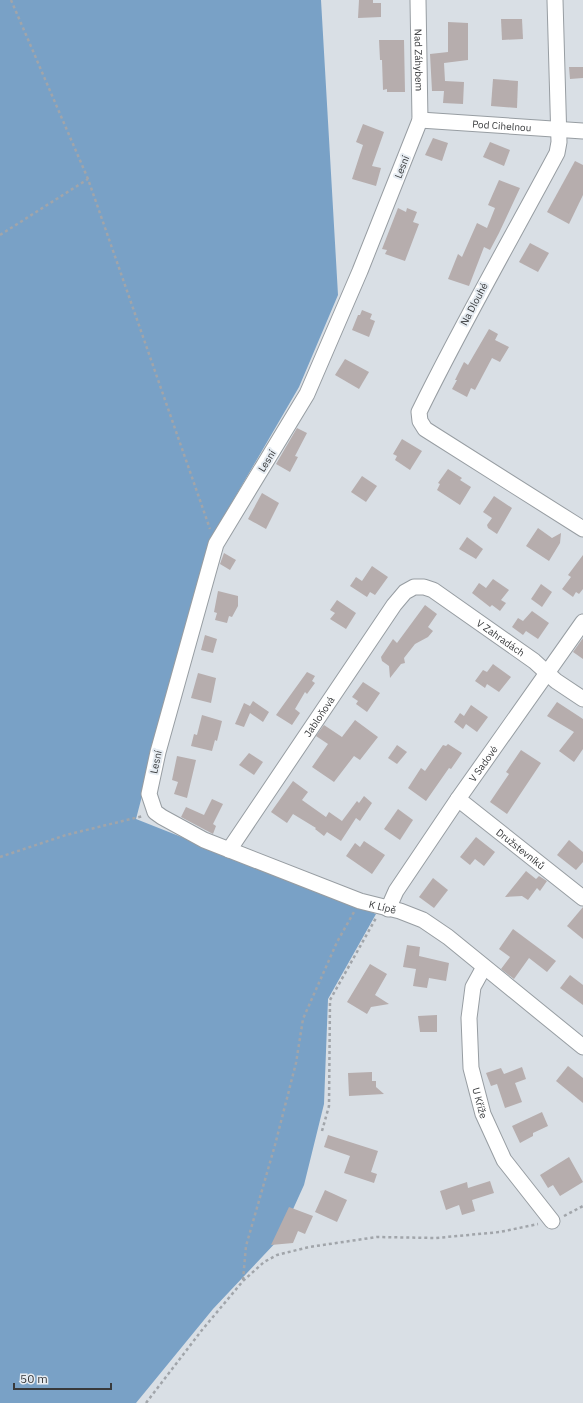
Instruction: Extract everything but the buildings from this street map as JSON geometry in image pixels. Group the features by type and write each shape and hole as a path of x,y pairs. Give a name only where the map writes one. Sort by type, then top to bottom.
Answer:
{"street":[{"name":"Nad Záhybem","path":"418,0 420,120"},
{"name":"Na Dlouhé","path":"555,0 559,129 557,153 443,362 419,412 419,417 420,421 431,433 583,529"},
{"name":"Pod Cihelnou","path":"420,120 583,131"},
{"name":"Lesní","path":"155,812 149,794 158,752 216,544 307,394 360,271 420,120"},
{"name":"V Zahradách","path":"414,587 424,587 444,597 534,661 556,681 583,699"},
{"name":"Jabloňová","path":"229,850 394,605 405,592 414,587"},
{"name":"V Sadové","path":"385,908 458,799 583,622"},
{"name":"Družstevníků","path":"458,799 583,898"},
{"name":"K Lípě","path":"155,812 186,831 229,850 360,901 410,914 429,924 583,1047"},
{"name":"U Kříže","path":"484,967 473,987 469,1018 471,1068 483,1114 504,1160 552,1221"}],"path":[{"path":"11,0 88,179 216,544"},
{"path":"0,236 88,179"},
{"path":"0,858 66,836 136,819 155,812"},
{"path":"243,1281 246,1246 275,1146 296,1063 303,1019 337,942 360,901"},
{"path":"322,1131 329,1106 330,1000 385,908"},
{"path":"146,1403 202,1330 243,1281 264,1262 277,1255 308,1247 377,1237 436,1238 500,1232 552,1221 583,1206"}],"shaded area":[{"path":"0,0 321,0 338,295 299,387 213,535 203,562 136,819 376,914 328,999 324,1104 304,1185 280,1238 213,1309 136,1403 0,1403"}]}
